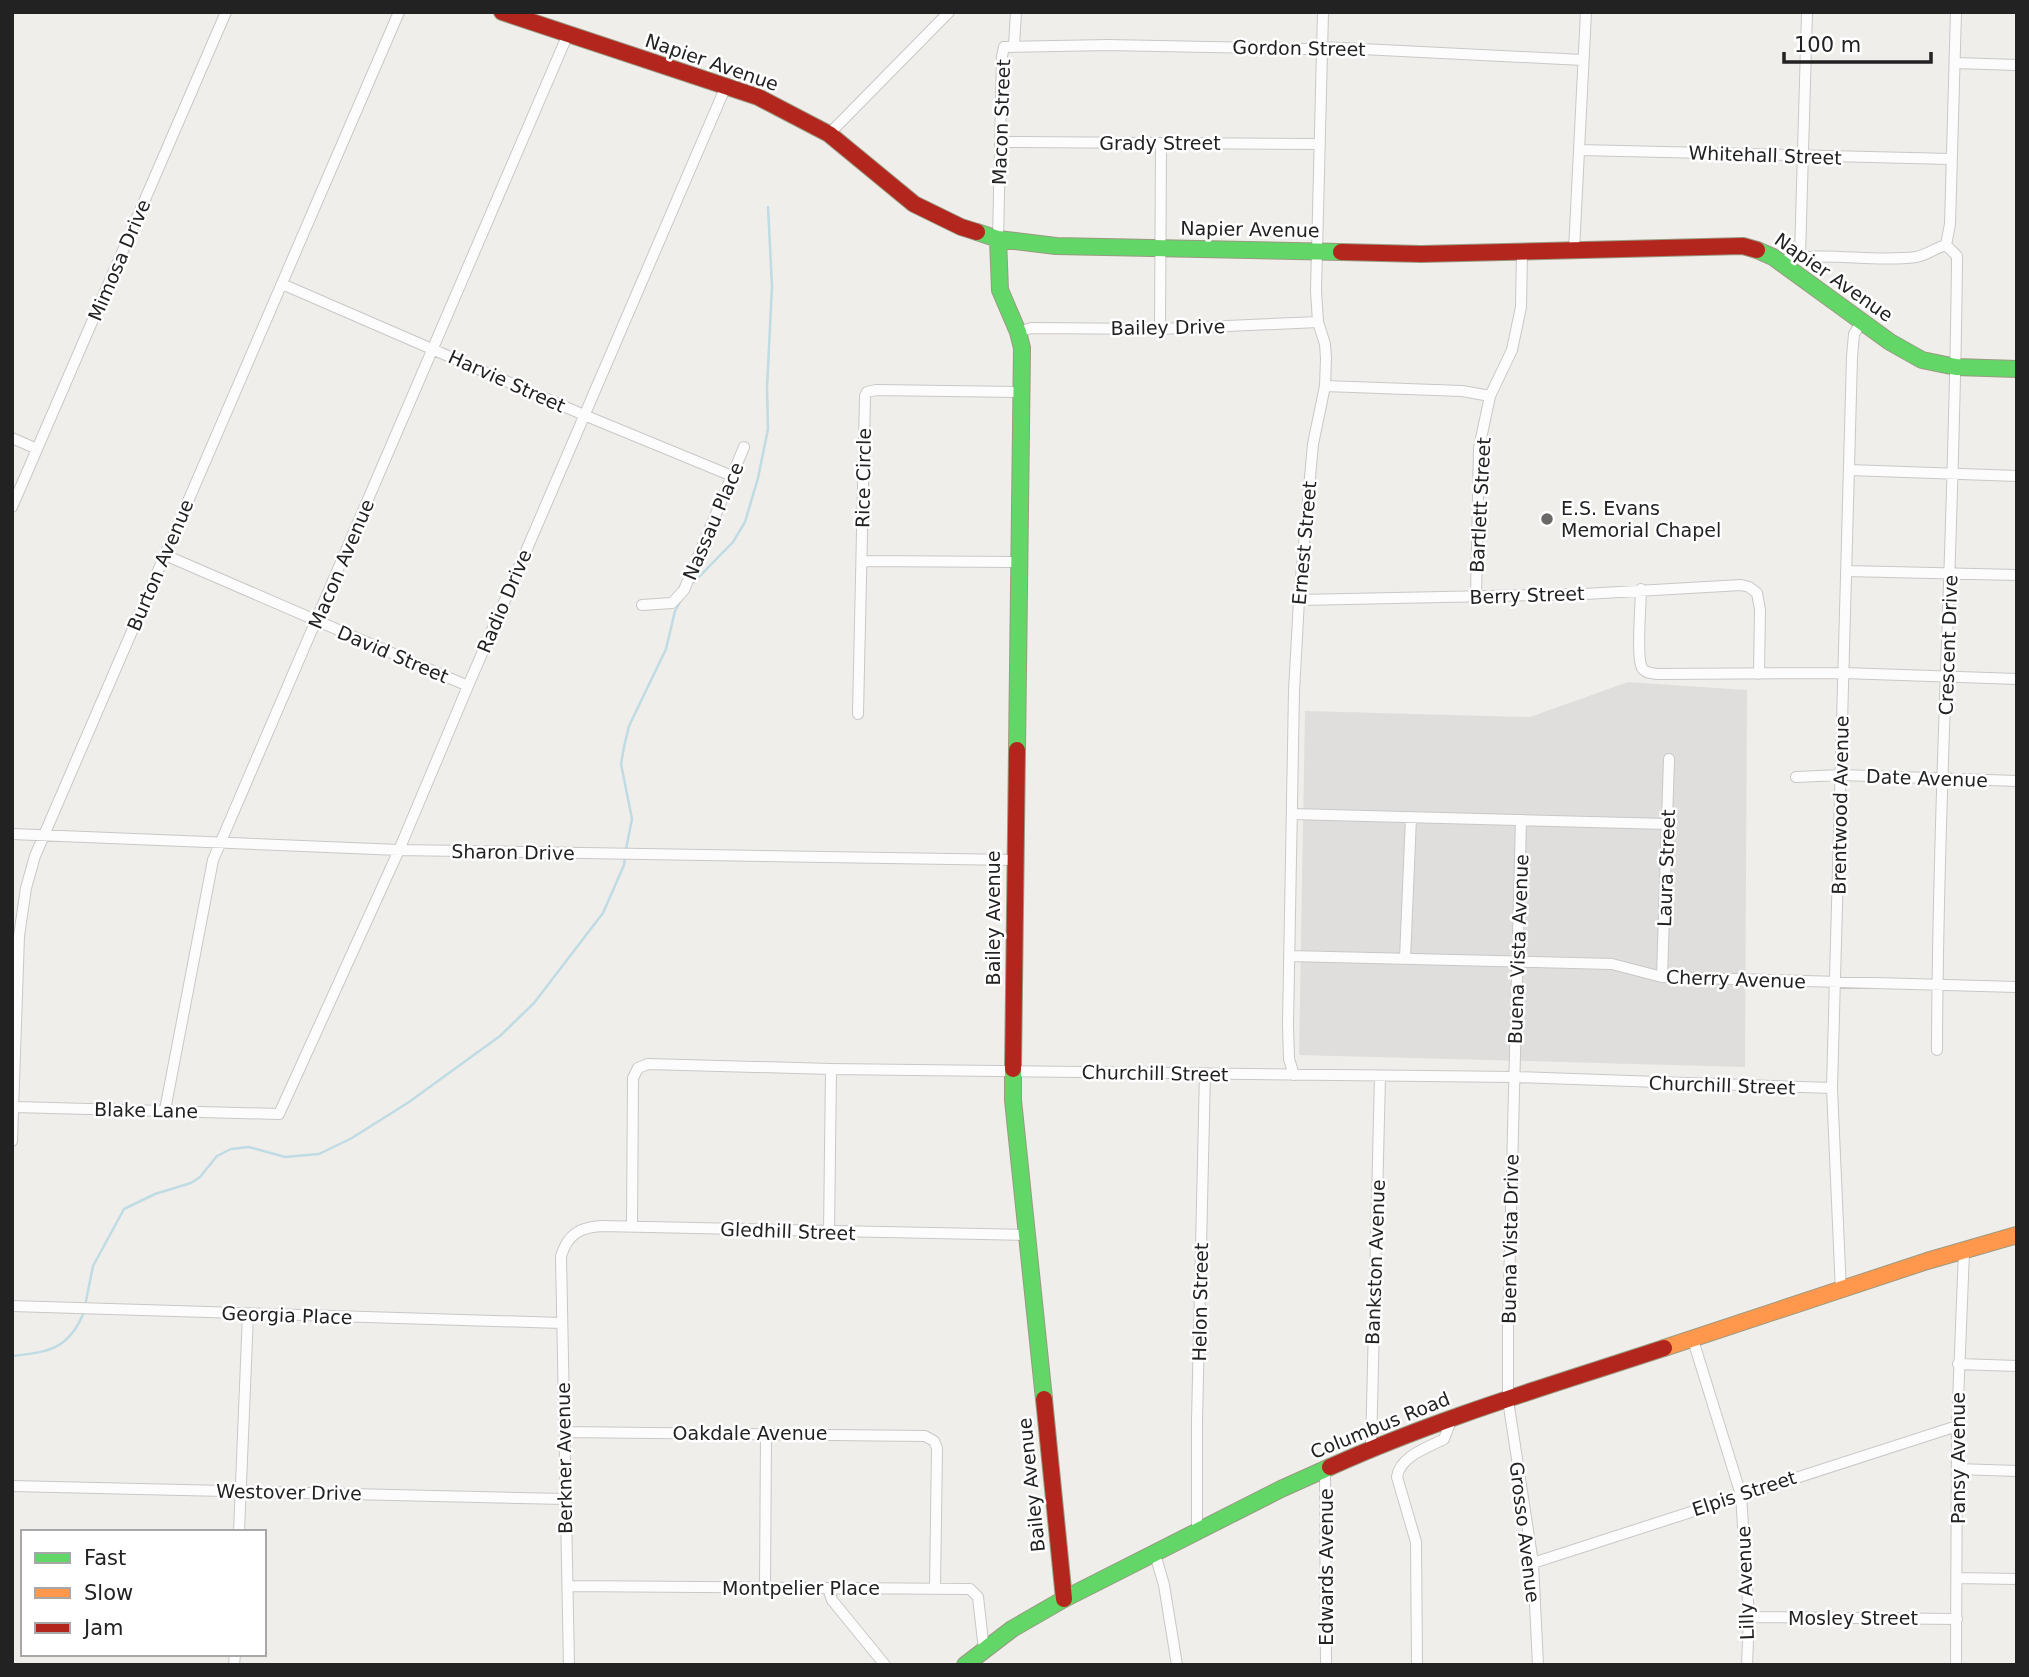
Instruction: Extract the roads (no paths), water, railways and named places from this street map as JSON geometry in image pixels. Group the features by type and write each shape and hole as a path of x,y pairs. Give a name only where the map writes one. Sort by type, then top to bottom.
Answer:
{"street":[{"name":"Mimosa Drive","path":"12,508 226,12"},
{"name":"Burton Avenue","path":"12,1140 14,1030 22,909 29,878 44,835 399,12"},
{"name":"Napier Avenue","path":"502,12 758,97 829,134 914,204 961,227 998,239 1042,245 1421,254 1743,246 1761,251 1779,261 1922,360 1956,367 2017,369"},
{"path":"829,134 949,12"},
{"name":"Macon Street","path":"998,239 1002,56 1004,47 1014,46 1016,12"},
{"name":"Ernest Street","path":"1294,1075 1289,1059 1289,956 1294,691 1313,443 1325,386 1325,344 1318,322 1316,291 1319,251 1322,12"},
{"path":"1574,250 1586,12"},
{"path":"1800,256 1807,12"},
{"path":"1779,261 1800,256 1905,258 1926,254 1946,245 1950,224 1956,12"},
{"name":"Macon Avenue","path":"165,1110 213,860 568,34"},
{"name":"Gordon Street","path":"1014,46 1322,47 1583,60"},
{"path":"1955,63 2017,65"},
{"name":"Radio Drive","path":"279,1114 399,850 726,86"},
{"name":"Grady Street","path":"1000,142 1320,144"},
{"path":"1160,329 1161,143"},
{"name":"Whitehall Street","path":"1579,150 1951,159"},
{"name":"Bailey Avenue","path":"998,239 1000,290 1022,348 1013,1100 1064,1599"},
{"name":"Crescent Drive","path":"1937,1050 1956,367 1957,256 1946,245"},
{"name":"Bartlett Street","path":"1476,596 1479,448 1490,396 1512,350 1521,307 1522,252"},
{"name":"Harvie Street","path":"282,284 732,476"},
{"name":"Brentwood Avenue","path":"1841,1292 1832,1088 1853,340 1862,321"},
{"name":"Bailey Drive","path":"1018,332 1031,328 1160,329 1318,322"},
{"path":"1325,386 1462,391 1490,396"},
{"name":"Rice Circle","path":"862,561 864,412 867,392 1021,392"},
{"path":"12,438 37,449"},
{"name":"Nassau Place","path":"642,605 672,603 684,590 744,447"},
{"path":"1849,470 2017,476"},
{"name":"David Street","path":"165,555 468,686"},
{"path":"858,714 862,561 1020,562"},
{"path":"1847,571 2017,576"},
{"name":"Berry Street","path":"1299,600 1585,594 1741,585 1757,593 1760,610 1759,674"},
{"path":"1641,589 1642,667 1657,674 1844,673 2017,679"},
{"name":"Laura Street","path":"1662,977 1670,759"},
{"name":"Date Avenue","path":"1796,777 1841,775 2017,781"},
{"path":"1292,814 1667,824"},
{"path":"1405,959 1411,817"},
{"name":"Buena Vista Avenue","path":"1514,1077 1521,820"},
{"name":"Sharon Drive","path":"12,834 399,850 1014,860"},
{"name":"Cherry Avenue","path":"1289,956 1612,964 1662,977 2017,987"},
{"name":"Churchill Street","path":"632,1226 633,1078 638,1068 648,1064 831,1069 1514,1077 1832,1088"},
{"path":"829,1232 831,1069"},
{"name":"Helon Street","path":"1198,1531 1197,1420 1205,1073"},
{"name":"Bankston Avenue","path":"1371,1448 1380,1076"},
{"name":"Buena Vista Drive","path":"1508,1400 1514,1077"},
{"name":"Blake Lane","path":"14,1107 279,1114"},
{"name":"Gledhill Street","path":"562,1251 565,1241 580,1229 602,1226 1026,1236"},
{"name":"Columbus Road","path":"965,1665 1012,1629 1064,1599 1371,1448 1452,1418 1841,1292 1927,1261 2017,1235"},
{"name":"Berkner Avenue","path":"562,1251 561,1323 569,1665"},
{"name":"Pansy Avenue","path":"1956,1665 1958,1364 1964,1252"},
{"name":"Georgia Place","path":"12,1306 561,1323"},
{"path":"239,1530 248,1314"},
{"name":"Lilly Avenue","path":"1693,1340 1741,1495 1748,1617 1747,1665"},
{"path":"1958,1364 2017,1366"},
{"name":"Grosso Avenue","path":"1508,1400 1533,1563 1538,1665"},
{"path":"1417,1665 1416,1542 1397,1477 1398,1468 1403,1461 1444,1439 1452,1418"},
{"name":"Elpis Street","path":"1533,1563 1957,1426"},
{"name":"Oakdale Avenue","path":"564,1432 921,1435 934,1441 937,1448 935,1589"},
{"path":"765,1588 766,1433"},
{"name":"Edwards Avenue","path":"1325,1469 1326,1665"},
{"path":"1957,1469 2017,1471"},
{"name":"Westover Drive","path":"12,1486 565,1499"},
{"path":"1155,1554 1164,1585 1177,1665"},
{"path":"1957,1578 2017,1579"},
{"name":"Montpelier Place","path":"568,1586 966,1589 976,1594 984,1650"},
{"path":"828,1588 832,1600 885,1665"},
{"name":"Mosley Street","path":"1748,1617 1957,1619"}],"waterway":[{"path":"693,583 733,542 745,522 768,429 767,388 772,286 768,207"},
{"path":"626,849 632,819 621,764 624,747 629,726 666,649 675,611 681,600"},
{"path":"85,1306 93,1266 124,1209 155,1194 191,1183 200,1177 217,1156 231,1149 249,1147 285,1157 319,1154 352,1138 409,1102 500,1036 534,1003 603,913 624,865 625,856"},
{"path":"13,1356 37,1353 56,1346 72,1334 84,1312"}],"place":[{"name":"E.S. Evans Memorial Chapel","path":"1547,519"}]}
